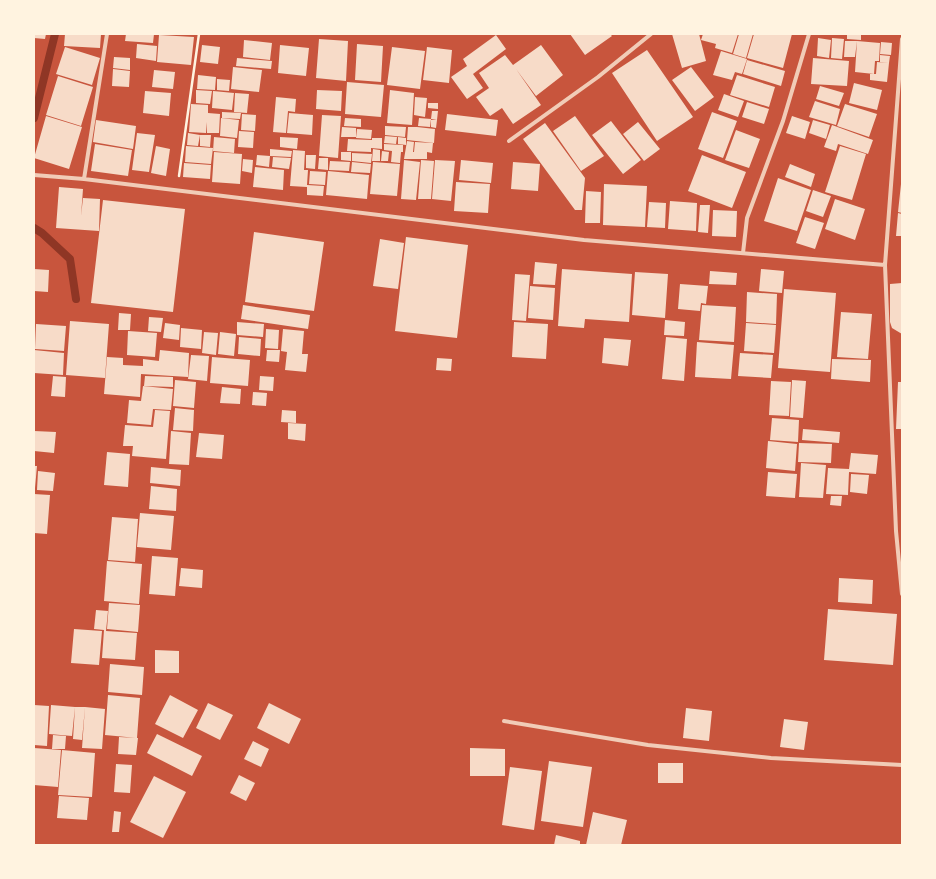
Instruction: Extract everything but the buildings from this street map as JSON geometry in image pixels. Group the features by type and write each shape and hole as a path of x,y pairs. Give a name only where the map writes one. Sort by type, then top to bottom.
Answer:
{"street":[{"path":"84,178 107,34"},
{"path":"509,141 598,77 651,34"},
{"path":"743,253 747,218 783,121 809,34"},
{"path":"902,40 885,264 896,531 902,594"},
{"path":"34,175 84,178 584,240 885,264"},
{"path":"504,721 656,746 772,758 902,765"}],"path":[{"path":"177,190 199,34"}],"waterway":[{"path":"34,118 55,34"},
{"path":"34,228 42,233 70,259 76,299"}]}
